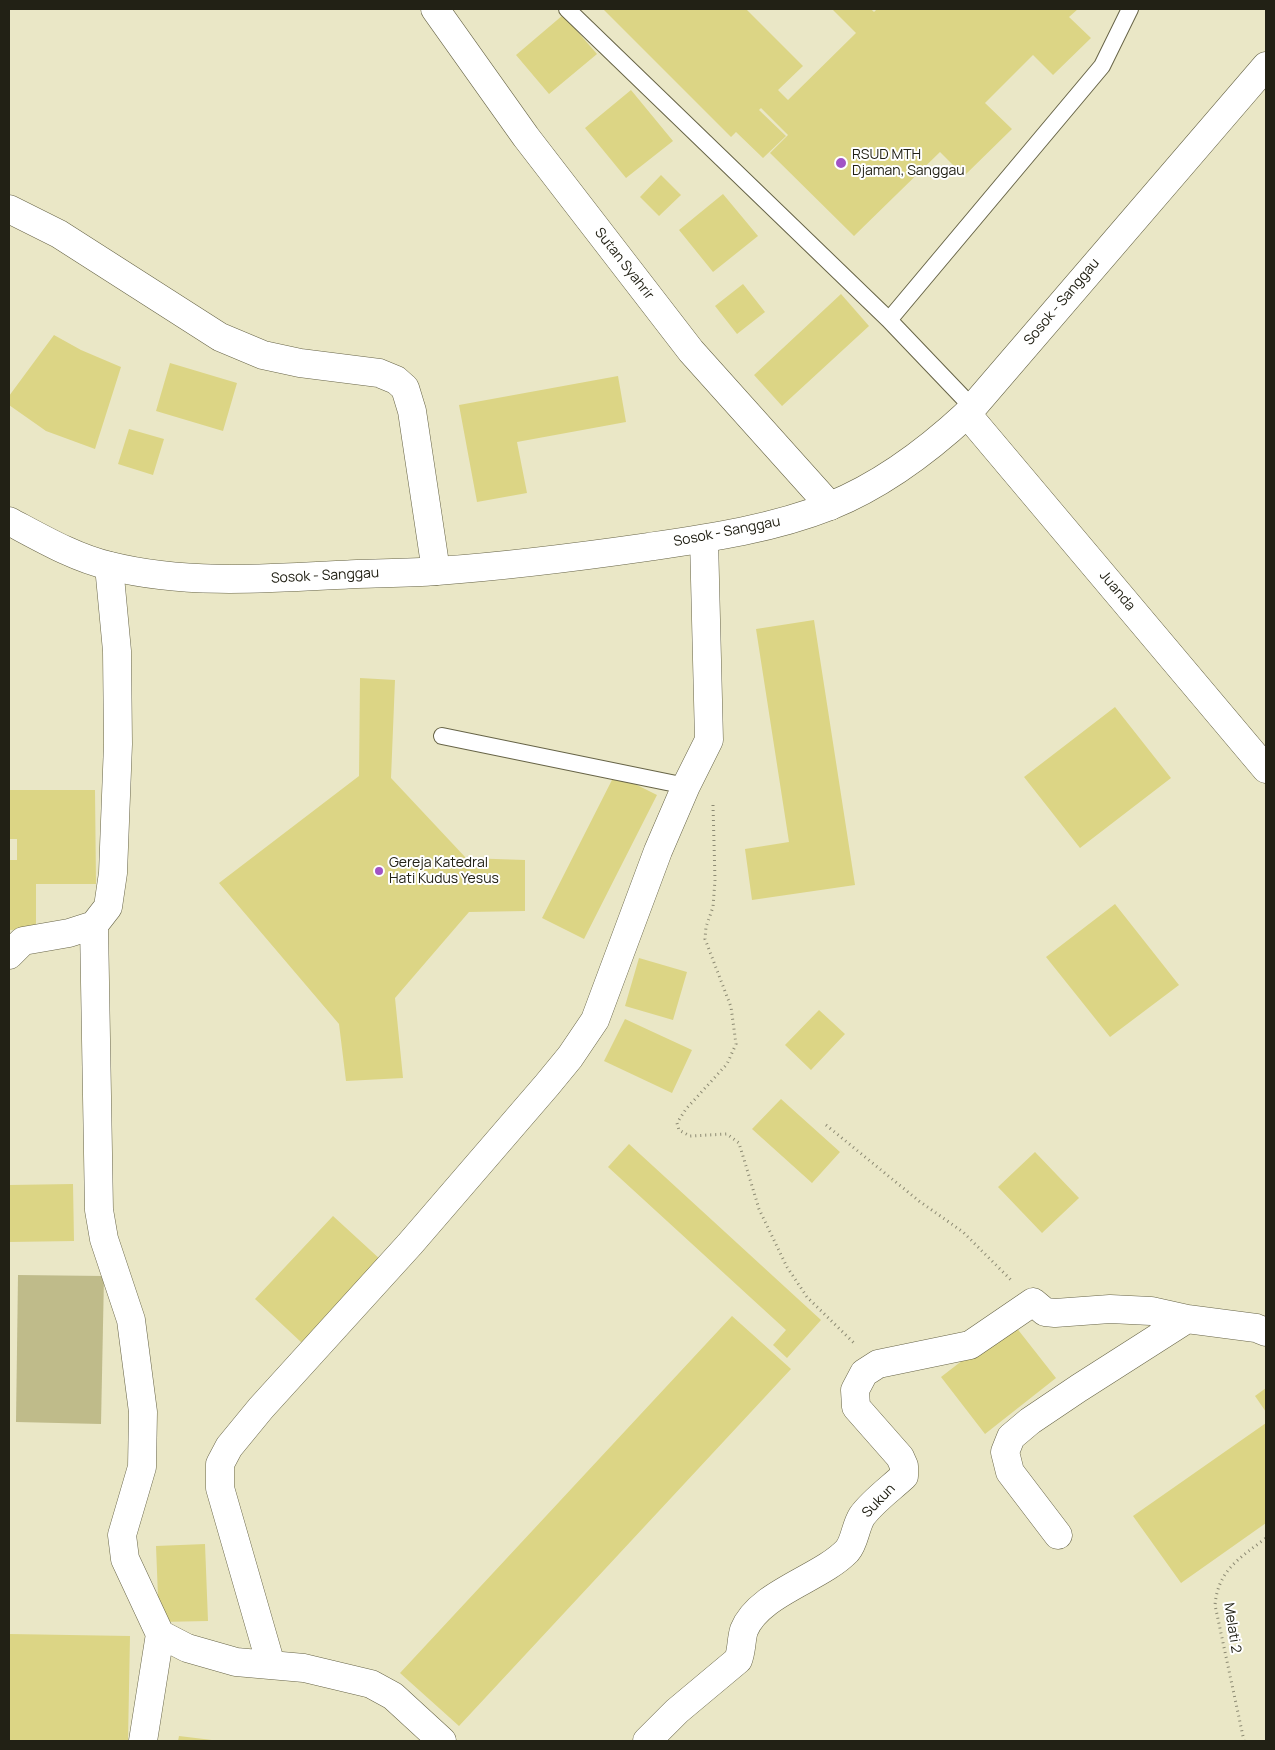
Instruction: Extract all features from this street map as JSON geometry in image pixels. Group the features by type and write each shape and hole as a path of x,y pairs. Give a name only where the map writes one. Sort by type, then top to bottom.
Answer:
{"main road":[{"name":"Sutan Syahrir","path":"435,9 526,137 691,351 830,506"},
{"name":"Sosok - Sanggau","path":"9,521 54,544 109,566 192,577 266,580 436,571 585,556 704,539 784,521 830,506 901,469 932,447 970,411 1266,66"},
{"path":"9,209 59,234 220,337 264,355 300,363 379,373 396,380 405,388 412,411 436,571"},
{"name":"Juanda","path":"970,411 1266,769"},
{"path":"271,1665 220,1488 220,1464 229,1447 261,1408 410,1244 570,1057 595,1020 658,851 686,786 709,740 704,539"},
{"path":"109,566 116,651 118,744 113,873 108,906 94,926 99,1210 104,1239 130,1320 143,1412 142,1468 122,1536 126,1559 160,1634 144,1741"},
{"path":"9,955 23,940 69,933 94,926"},
{"path":"878,1364 970,1346 1034,1302 1045,1312 1110,1309 1151,1311 1186,1319 1240,1326 1266,1332"},
{"path":"1058,1535 1010,1472 1005,1452 1011,1437 1071,1393 1186,1319"},
{"name":"Sukun","path":"646,1741 677,1711 738,1660 744,1631 752,1617 773,1598 847,1551 862,1516 904,1476 904,1466 900,1457 856,1407 855,1390 864,1373 878,1364"},
{"path":"160,1634 187,1648 228,1660 304,1668 371,1684 393,1696 442,1741"}],"lane":[{"path":"567,9 889,320 970,411"},
{"path":"889,320 1102,66 1130,9"},
{"path":"442,736 686,786"}],"path":[{"path":"713,796 716,857 715,880 713,907 706,927 705,939 731,1007 736,1044 727,1064 686,1109 677,1123 679,1130 690,1136 727,1134 739,1143 759,1209 787,1267 807,1297 878,1364"},
{"path":"826,1126 919,1201 963,1232 1034,1302"},
{"name":"Melati 2","path":"1244,1741 1215,1605 1216,1588 1226,1570 1266,1538"}],"shaded area":[{"path":"18,1275 104,1276 101,1424 16,1422"}],"building":[{"path":"746,9 803,66 778,90 788,100 856,33 832,9 871,9 874,12 877,9 1078,9 1069,17 1091,38 1053,75 1033,55 985,103 1012,129 964,176 940,152 854,236 770,153 788,135 761,108 759,110 786,136 763,158 736,132 731,137 604,10"},
{"path":"563,15 597,54 549,94 516,55"},
{"path":"631,90 673,141 626,178 585,128"},
{"path":"661,175 681,195 659,216 640,197"},
{"path":"723,194 758,236 713,272 679,230"},
{"path":"743,284 765,312 737,334 715,306"},
{"path":"841,294 869,326 782,406 754,375"},
{"path":"54,335 81,350 121,367 95,449 46,431 9,405 9,396"},
{"path":"170,363 237,383 223,431 156,411"},
{"path":"618,376 626,422 517,442 527,493 477,502 459,405"},
{"path":"129,429 164,439 153,475 118,464"},
{"path":"814,620 855,885 752,900 745,849 789,842 756,629"},
{"name":"Gereja Katedral Hati Kudus Yesus","path":"360,678 395,680 391,778 466,858 525,860 525,911 469,912 395,998 403,1078 346,1081 339,1024 219,883 359,776"},
{"path":"1115,707 1171,778 1080,848 1024,777"},
{"path":"615,774 657,795 584,939 542,918"},
{"path":"9,790 95,790 96,884 36,884 36,929 9,930 9,860 17,860 17,839 9,839"},
{"path":"1115,904 1179,985 1110,1037 1046,957"},
{"path":"639,958 687,972 673,1020 625,1006"},
{"path":"819,1010 845,1034 811,1070 785,1045"},
{"path":"625,1019 692,1050 672,1093 604,1061"},
{"path":"781,1099 840,1152 812,1183 752,1129"},
{"path":"629,1144 821,1320 787,1358 773,1345 786,1330 608,1167"},
{"path":"1035,1152 1079,1198 1042,1233 998,1187"},
{"path":"73,1184 74,1241 9,1242 9,1185"},
{"path":"333,1216 381,1260 302,1343 255,1299"},
{"path":"732,1316 791,1369 459,1726 400,1673"},
{"path":"1012,1322 1056,1378 985,1434 941,1377"},
{"path":"1266,1388 1266,1412 1255,1396"},
{"path":"1266,1423 1266,1523 1181,1583 1133,1516"},
{"path":"205,1544 208,1621 159,1622 156,1546"},
{"path":"9,1634 130,1636 128,1741 9,1741"},
{"path":"179,1736 212,1740 212,1741 178,1741"}],"place":[{"name":"RSUD MTH Djaman, Sanggau","path":"841,163"},
{"name":"Gereja Katedral Hati Kudus Yesus","path":"379,871"}]}
